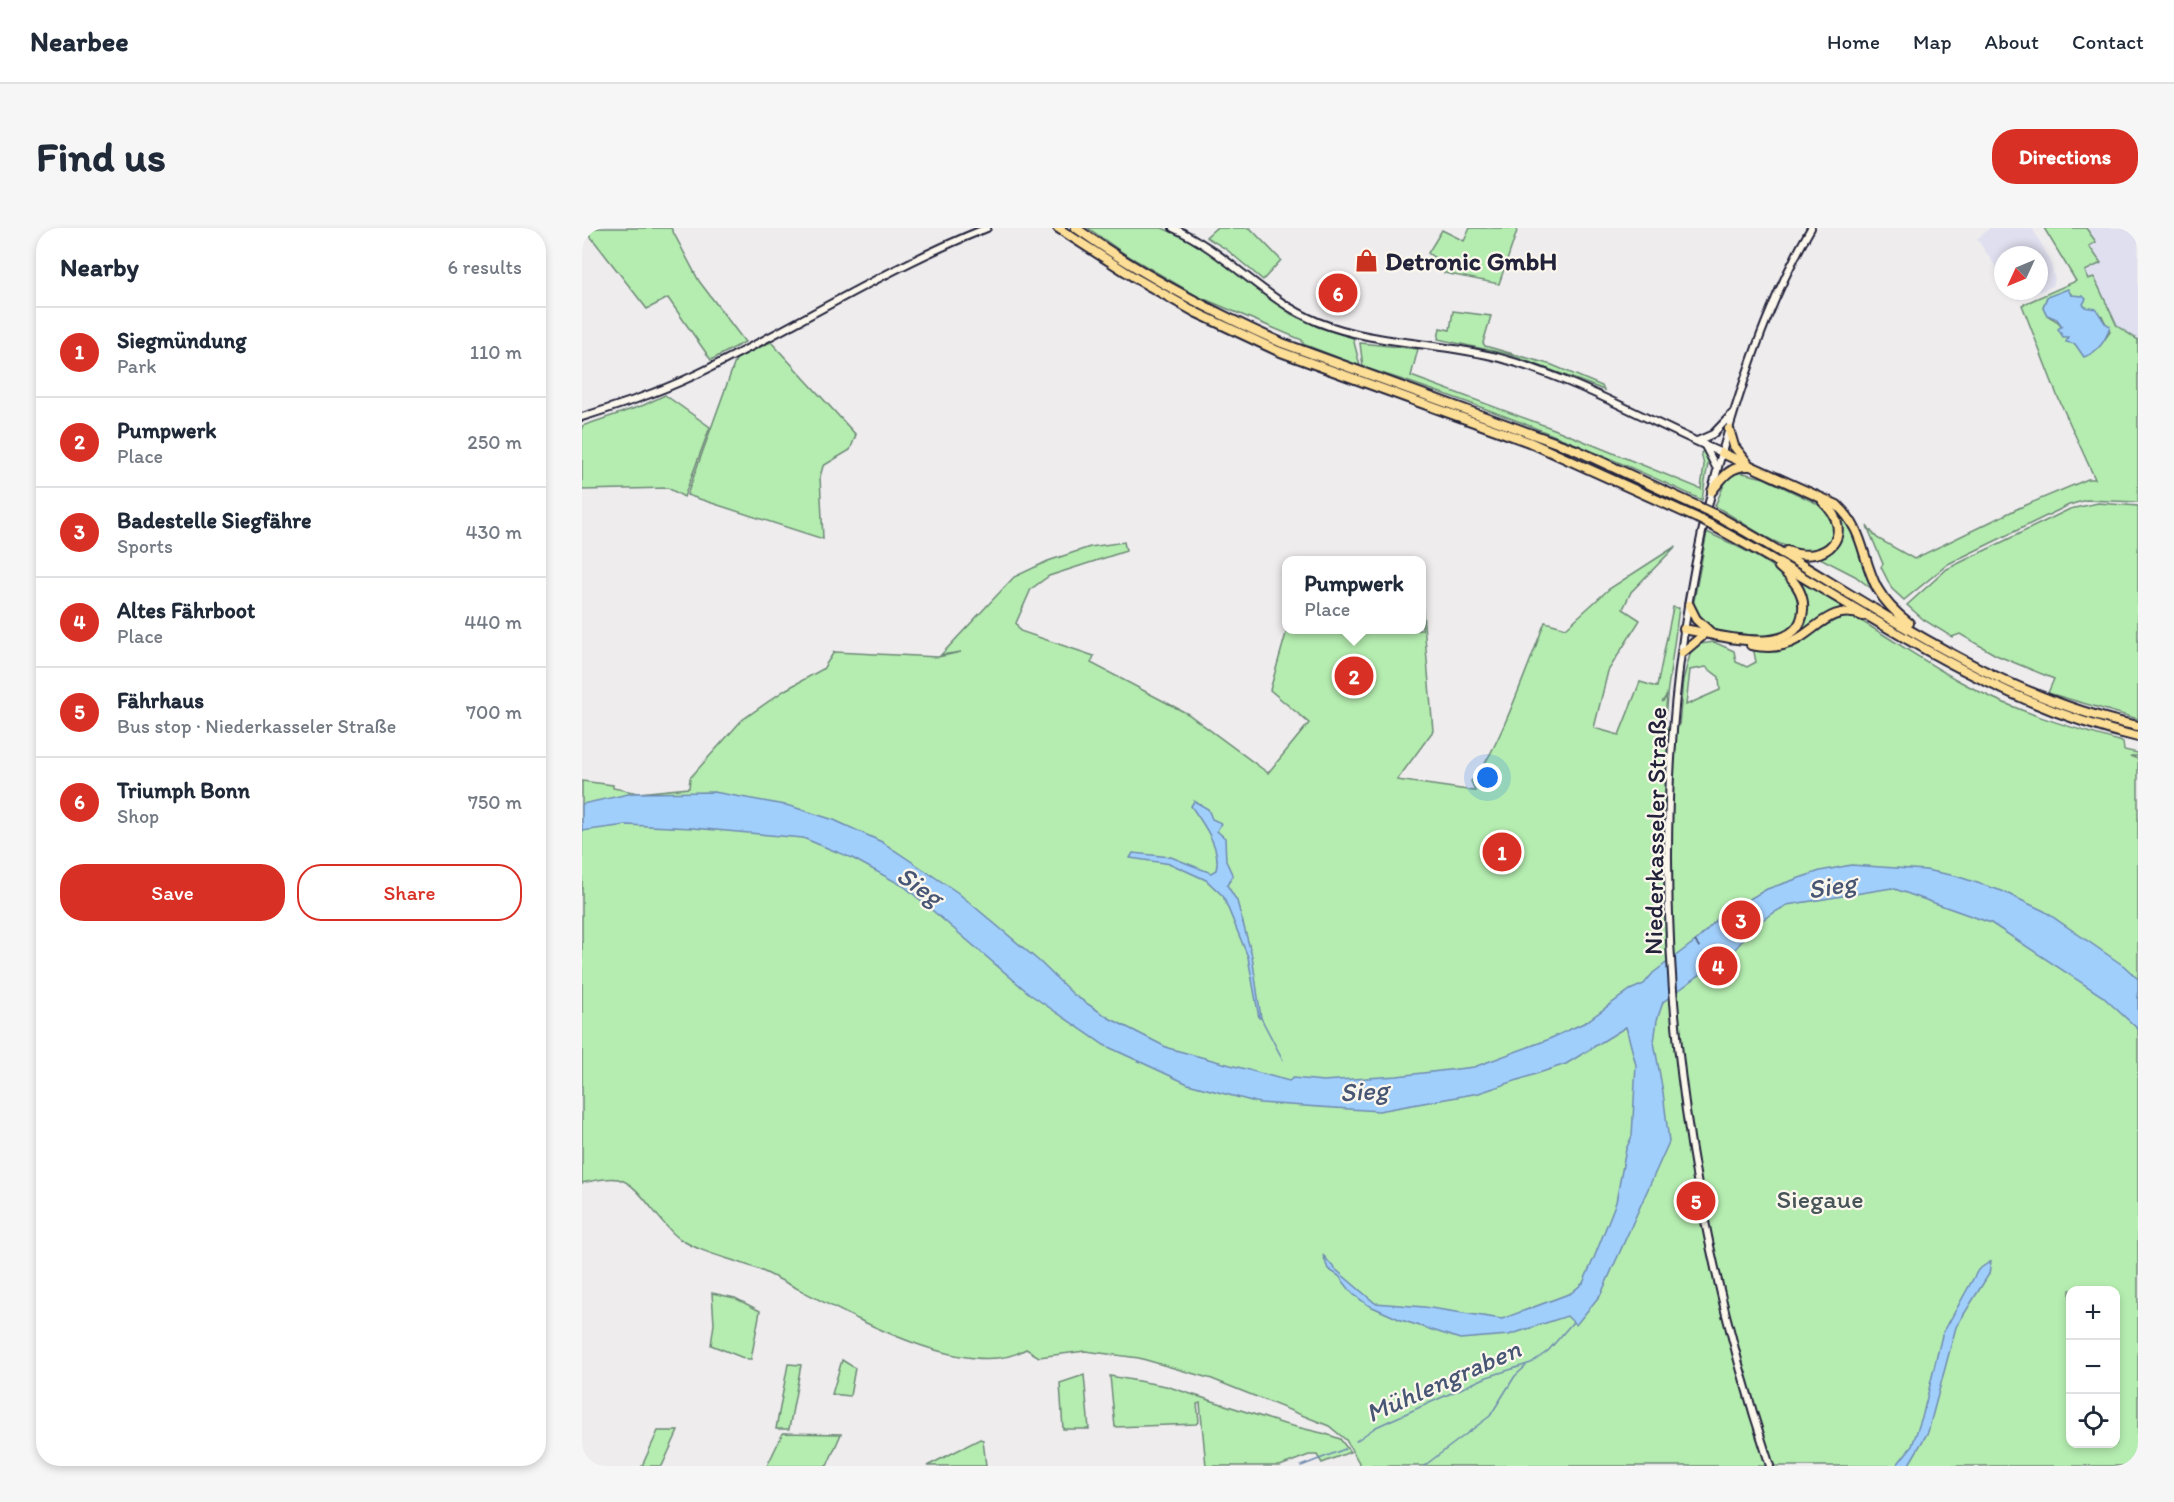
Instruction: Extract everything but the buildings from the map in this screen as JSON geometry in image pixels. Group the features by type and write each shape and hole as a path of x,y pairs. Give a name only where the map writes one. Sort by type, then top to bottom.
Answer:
{"highway":[{"path":"1058,228 1137,279 1197,312 1268,346 1529,441 1711,525 1941,660 2007,694 2064,716 2138,737"},
{"path":"1076,228 1143,272 1267,336 1576,450 1714,514 1989,673 2041,696 2138,726"},
{"path":"1729,429 1734,446 1750,466"},
{"path":"1722,453 1837,505 1857,528 1870,572 1885,600 1906,621 1941,647"},
{"path":"1712,492 1732,469 1750,466"},
{"path":"1769,544 1799,555 1813,556 1830,548 1838,534 1838,522 1831,510 1818,498"},
{"path":"1684,632 1711,633 1752,641 1770,641 1787,636 1799,624 1804,609 1798,587 1789,575 1751,547"},
{"path":"1689,605 1696,619 1711,633"},
{"path":"1684,632 1701,637 1762,646 1783,646 1827,617 1848,612 1886,626"},
{"path":"1682,653 1701,637"}],"main road":[{"path":"582,417 639,398 694,375 927,254 987,228"},
{"path":"1173,228 1210,248 1273,296 1317,321 1356,334 1468,351 1528,366 1583,387 1722,453"},
{"name":"Niederkasseler Straße","path":"1770,1466 1745,1386 1719,1285 1696,1167 1678,1032 1670,916 1669,804 1673,720 1684,632 1717,469 1768,314 1811,228"},
{"path":"1700,442 1713,434 1736,409"},
{"path":"1700,442 1717,469"}],"shaded area":[{"path":"1990,228 2032,228 2042,246 1994,246 1994,264 1977,239"},
{"path":"2086,228 2138,228 2138,340 2117,326 2094,277 2088,279 2085,271 2101,263 2089,246 2095,242"},
{"path":"2048,256 2055,281 2048,288"}],"green space":[{"path":"584,228 671,228 699,281 745,342 711,360 668,298 647,309"},
{"path":"1088,228 1162,228 1201,246 1291,314 1318,327 1353,338 1360,366 1303,344 1302,340 1197,296 1125,254"},
{"path":"1216,228 1250,228 1281,260 1263,280 1226,249 1206,237"},
{"path":"1470,228 1518,228 1499,284 1444,273 1447,267 1428,253 1442,230 1464,241"},
{"path":"2044,228 2086,228 2096,242 2089,246 2101,263 2085,271 2088,279 2094,277 2117,326 2138,340 2138,502 2086,500 2069,505 1948,564 1904,600 1892,589 1881,567 1883,564 1867,526 1877,538 1914,559 2019,508 2088,479 2095,479 2057,395 2022,305 2033,300 2046,300 2043,307 2047,315 2059,323 2062,332 2075,344 2100,346 2110,332 2102,316 2085,307 2069,292 2048,297 2048,293 2076,281"},
{"path":"1453,311 1491,316 1483,343 1485,346 1552,365 1602,386 1604,390 1511,355 1438,339 1440,328 1450,330"},
{"path":"771,342 856,435 850,450 823,466 820,477 823,539 687,495 736,359"},
{"path":"1360,343 1418,349 1411,376 1554,429 1701,489 1704,465 1701,453 1703,451 1709,457 1702,500 1619,462 1534,428 1363,367"},
{"path":"665,395 710,427 684,497 668,488 582,490 582,426 644,405"},
{"path":"1738,472 1764,478 1822,506 1831,515 1835,524 1831,540 1815,549 1792,548 1763,535 1715,506 1726,480"},
{"path":"2098,503 2138,506 2138,719 2048,693 2054,679 1996,655 1960,634 1952,637 1924,620 1907,605 1947,569 2070,509"},
{"path":"1836,510 1852,529 1876,592 1855,576 1818,557 1832,549"},
{"path":"1707,532 1764,561 1792,585 1799,597 1800,611 1792,629 1770,637 1747,636 1716,631 1704,624 1693,606"},
{"name":"Siegaue","path":"1124,542 1126,551 1049,576 1031,589 1016,623 1020,631 1094,656 1091,663 1188,714 1268,773 1309,723 1270,690 1286,634 1425,634 1433,731 1397,780 1475,791 1471,781 1480,771 1501,732 1545,622 1566,628 1609,589 1676,546 1631,592 1623,609 1640,620 1608,671 1594,728 1619,735 1640,682 1657,687 1673,607 1679,608 1667,695 1662,702 1667,697 1664,727 1679,726 1683,680 1691,651 1700,644 1714,642 1734,651 1736,662 1747,667 1756,662 1753,647 1777,648 1841,616 1852,617 1863,622 1948,675 1980,692 2061,724 2123,742 2124,750 2138,753 2138,756 2130,756 2138,759 2138,1466 1361,1466 1346,1440 1329,1426 1212,1379 1139,1358 1085,1351 1039,1357 1026,1349 999,1358 966,1357 930,1348 854,1317 760,1270 689,1244 672,1233 642,1196 626,1182 609,1178 582,1183 582,781 613,785 613,788 638,793 689,788 690,778 742,720 785,690 823,669 834,652 938,657 961,652 941,655 1014,577 1048,561 1090,547","holes":["1706,667 1719,677 1720,690 1686,705 1690,670"]},
{"path":"1797,580 1851,610 1830,613 1790,638 1797,632 1806,611 1804,596"},
{"path":"712,1293 735,1298 760,1311 751,1359 711,1345 714,1324"},
{"path":"842,1360 855,1368 850,1396 832,1394"},
{"path":"788,1364 801,1365 789,1429 776,1429"},
{"path":"1084,1375 1089,1429 1063,1429 1060,1383"},
{"path":"1110,1376 1166,1386 1284,1424 1326,1434 1340,1439 1350,1452 1322,1463 1317,1455 1309,1455 1280,1466 1206,1466 1200,1403 1197,1404 1199,1421 1196,1424 1115,1427"},
{"path":"658,1431 678,1431 662,1466 642,1466"},
{"path":"783,1433 841,1434 827,1466 767,1466"},
{"path":"980,1439 983,1440 986,1466 927,1466"}],"water":[{"path":"2068,289 2071,295 2083,296 2086,299 2083,304 2085,307 2096,309 2105,323 2110,326 2107,335 2094,352 2084,357 2075,344 2066,342 2068,337 2063,337 2058,329 2062,326 2057,319 2047,315 2043,307 2048,297"},
{"name":"Sieg","path":"714,792 790,806 834,820 882,842 957,892 1040,962 1074,995 1109,1018 1168,1048 1289,1081 1293,1078 1323,1081 1397,1076 1474,1067 1547,1040 1586,1022 1630,990 1644,984 1653,973 1698,939 1721,915 1767,889 1820,871 1851,865 1926,870 1956,876 2002,891 2044,911 2124,966 2138,979 2138,1029 2102,996 1991,923 1892,888 1787,905 1757,923 1736,948 1663,1002 1657,1020 1654,1042 1669,1142 1601,1294 1576,1325 1567,1316 1509,1335 1460,1339 1401,1320 1368,1305 1353,1294 1339,1276 1328,1269 1323,1255 1334,1268 1375,1303 1424,1307 1502,1319 1571,1293 1583,1283 1616,1202 1626,1149 1632,1136 1636,1065 1626,1027 1566,1064 1479,1093 1379,1111 1259,1103 1188,1084 1104,1045 1031,995 905,887 854,859 803,838 693,828 626,825 582,831 582,804 633,793"},
{"path":"1194,801 1208,809 1212,819 1221,823 1217,831 1225,838 1226,861 1233,876 1227,885 1237,901 1252,956 1261,1018 1259,1018 1248,957 1223,896 1206,880 1171,864 1130,858 1133,853 1171,857 1211,873 1216,870 1214,845 1191,806"},
{"path":"1991,1261 1989,1274 1956,1327 1928,1432 1908,1466 1896,1466 1912,1446 1923,1414 1942,1335 1978,1270"}],"waterway":[{"path":"1261,1018 1283,1060"},
{"name":"Mühlengraben","path":"1356,1441 1376,1427 1487,1377 1531,1363 1548,1351 1573,1322"},
{"path":"1424,1466 1490,1416 1515,1376 1526,1366"},
{"name":"Mühlengraben","path":"1301,1466 1345,1449"}],"ferry route":[{"path":"1695,941 1712,965"}],"place":[{"name":"Detronic GmbH","path":"1367,261"},
{"name":"Triumph Bonn","path":"1338,293"},
{"name":"Pumpwerk","path":"1354,676"},
{"name":"Siegmündung","path":"1502,852"},
{"name":"Badestelle Siegfähre","path":"1741,920"},
{"name":"Altes Fährboot","path":"1718,966"},
{"name":"Fährhaus","path":"1696,1201"}]}
